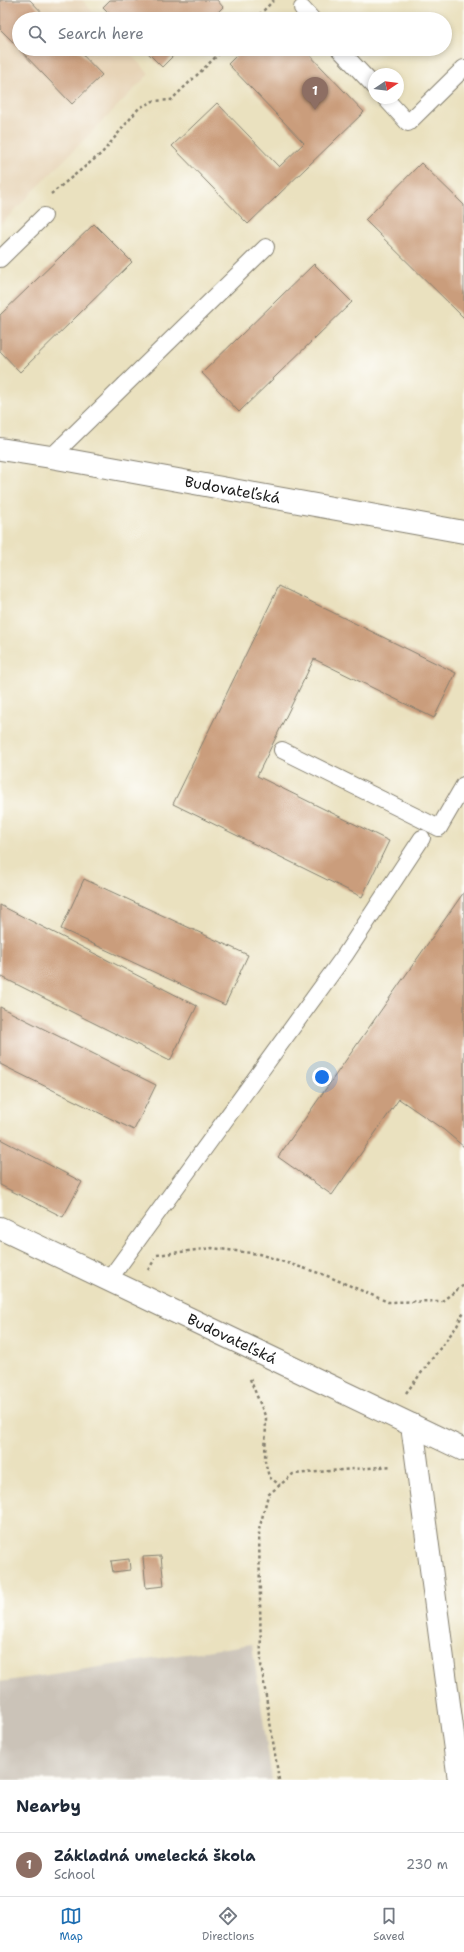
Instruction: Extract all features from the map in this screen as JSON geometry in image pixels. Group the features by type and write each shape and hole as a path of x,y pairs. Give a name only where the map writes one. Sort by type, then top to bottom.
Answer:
{"street":[{"name":"Budovateľská","path":"0,449 464,532"},
{"name":"Budovateľská","path":"0,1228 464,1450"},
{"path":"412,1425 459,1780"}],"lane":[{"path":"346,56 368,79"},
{"path":"391,104 408,123 464,68"},
{"path":"0,259 44,216"},
{"path":"51,457 266,247"},
{"path":"282,750 439,828 464,785"},
{"path":"108,1281 344,954 422,838"}],"path":[{"path":"262,12 274,0"},
{"path":"44,216 43,200 102,153 139,108 153,101 171,100 217,56"},
{"path":"147,1272 157,1254 212,1248 259,1254 325,1275 388,1302 442,1301 464,1285"},
{"path":"405,1394 457,1326 464,1311"},
{"path":"250,1378 266,1418 265,1461 269,1477 280,1485"},
{"path":"279,1780 261,1664 259,1530 268,1495 293,1474 337,1469 417,1464"}],"shaded area":[{"path":"0,0 82,0 93,12 12,12 12,56 132,56 149,74 0,225"},
{"path":"252,1644 272,1780 0,1780 0,1682"}],"building":[{"path":"0,0 30,0 41,12 12,12 12,41 0,29"},
{"path":"110,0 217,0 223,7 218,12 108,12 103,7"},
{"path":"26,56 84,56 102,75 72,104"},
{"path":"151,56 173,56 162,67"},
{"path":"236,56 311,56 364,112 248,224 172,146 217,103 279,167 304,143 228,64"},
{"path":"421,163 464,205 464,318 365,220"},
{"path":"94,224 132,262 20,372 0,351 0,315"},
{"path":"314,264 352,302 239,412 202,373"},
{"path":"279,586 456,673 434,718 314,659 257,776 389,841 362,897 173,804"},
{"path":"84,879 248,955 225,1005 61,929"},
{"path":"464,892 464,1147 444,1130 399,1099 332,1195 278,1157"},
{"path":"0,905 197,1006 170,1061 0,976"},
{"path":"0,1007 156,1085 134,1130 0,1064"},
{"path":"0,1139 82,1182 63,1217 0,1185"},
{"path":"161,1556 164,1586 146,1588 143,1557"},
{"path":"129,1559 130,1570 113,1572 111,1561"}],"place":[{"name":"Základná umelecká škola","path":"315,110"}]}
